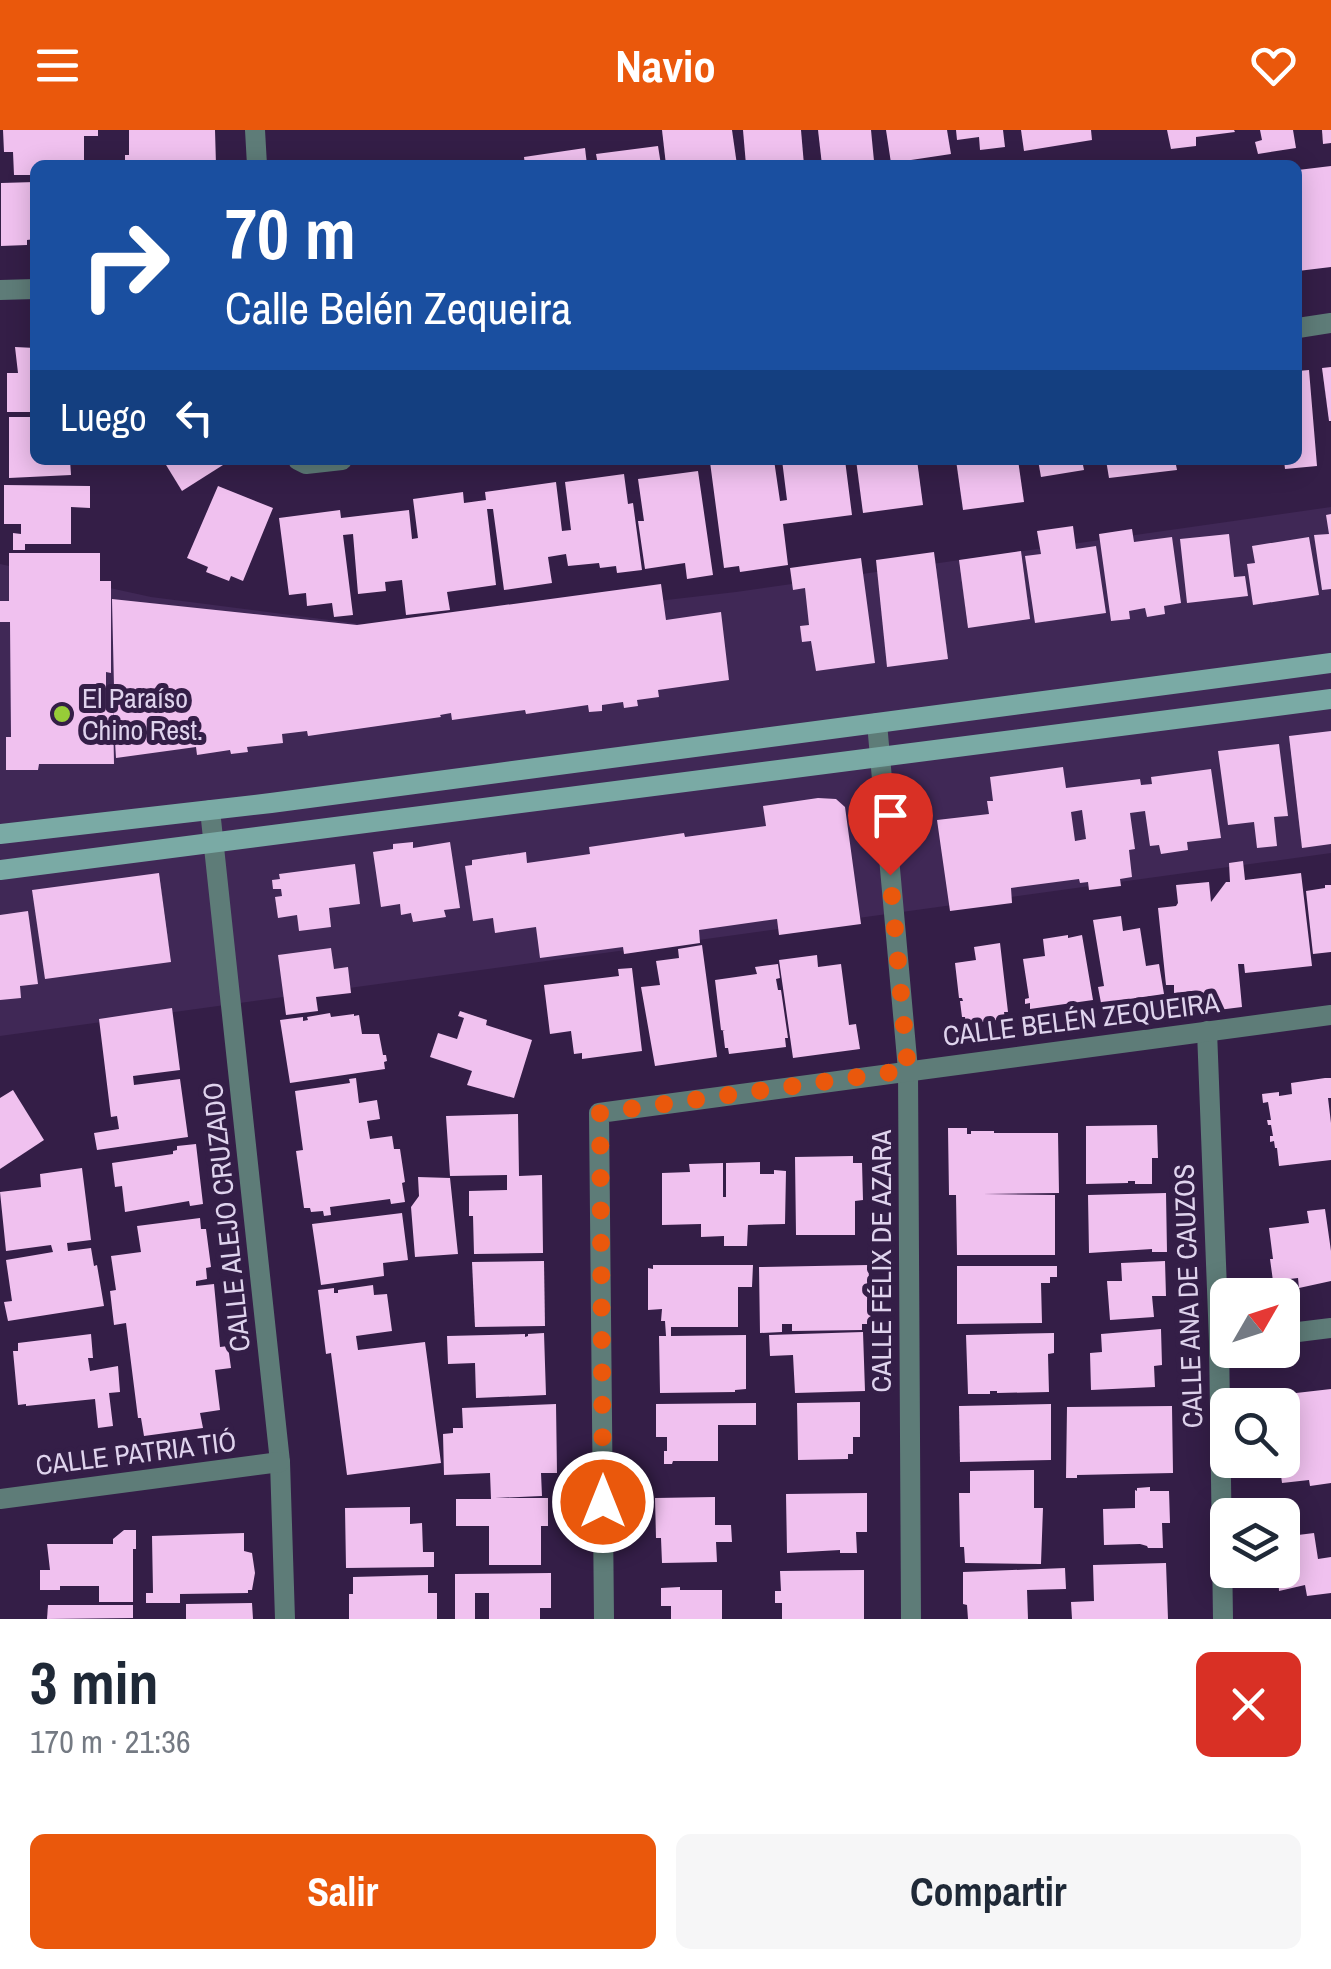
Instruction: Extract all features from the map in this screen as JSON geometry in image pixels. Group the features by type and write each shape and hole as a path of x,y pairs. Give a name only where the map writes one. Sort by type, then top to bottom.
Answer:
{"street":[{"path":"256,130 257,160"},
{"path":"0,290 30,289"},
{"path":"1302,327 1331,323"},
{"path":"0,834 1331,664"},
{"path":"0,870 1331,700"},
{"name":"CALLE FÉLIX DE AZARA","path":"877,723 908,1070 910,1619"},
{"name":"CALLE ALEJO CRUZADO","path":"210,810 280,1462 286,1619"},
{"name":"CALLE BELÉN ZEQUEIRA","path":"604,1619 600,1113 1331,1015"},
{"name":"CALLE ANA DE CAUZOS","path":"1206,1031 1220,1278"},
{"path":"1300,1332 1331,1328"},
{"name":"CALLE ANA DE CAUZOS","path":"1223,1368 1223,1619"},
{"name":"CALLE PATRIA TIÓ","path":"0,1499 280,1462"}],"shaded area":[{"path":"1331,507 1331,853 0,1036 0,564 151,597 406,630 736,592"}],"building":[{"path":"3,130 98,130 98,136 84,136 84,160 30,160 30,175 14,175 13,152 4,152"},
{"path":"129,130 215,130 216,160 125,160 125,155 129,155"},
{"path":"662,130 732,130 736,160 665,160"},
{"path":"743,130 801,130 804,160 746,160"},
{"path":"818,130 871,130 874,160 821,160"},
{"path":"886,130 947,130 951,154 891,160"},
{"path":"956,130 1003,130 1005,147 980,150 979,137 957,140"},
{"path":"1021,130 1091,130 1092,140 1024,151"},
{"path":"1167,130 1235,132 1196,137 1196,146 1171,149"},
{"path":"1260,130 1293,130 1296,148 1258,154 1255,142 1262,140"},
{"path":"1322,130 1331,130 1331,143 1323,144"},
{"path":"658,146 660,160 597,160 596,154"},
{"path":"585,148 586,160 524,160 524,157"},
{"path":"1331,166 1331,267 1302,271 1302,170"},
{"path":"30,182 27,245 1,246 1,183"},
{"path":"15,347 30,348 30,412 7,412 7,373 18,373"},
{"path":"1331,367 1331,421 1329,421 1322,368"},
{"path":"1309,370 1317,466 1285,469 1285,465 1302,465 1302,371"},
{"path":"9,417 30,417 30,465 70,465 71,475 9,478"},
{"path":"166,465 223,465 182,491"},
{"path":"710,465 775,465 780,501 787,500 783,465 846,465 852,515 783,524 788,565 740,572 739,566 724,568"},
{"path":"857,465 918,465 923,505 863,513"},
{"path":"957,465 1019,465 1024,502 963,510"},
{"path":"1039,465 1083,465 1084,470 1041,477"},
{"path":"1107,465 1176,465 1177,470 1109,478"},
{"path":"698,471 713,575 687,579 685,563 645,569 638,521 644,521 638,479"},
{"path":"624,474 628,504 633,503 642,570 617,573 616,566 600,568 599,563 568,566 566,554 548,557 552,583 504,590 493,509 487,509 496,585 447,592 450,610 406,615 402,580 385,582 386,591 358,594 353,534 343,535 353,615 334,617 332,603 307,606 306,593 289,595 279,518 340,510 341,518 409,510 412,539 418,538 413,499 463,492 464,503 486,500 485,492 556,482 562,531 571,530 565,482"},
{"path":"4,485 90,486 90,508 71,507 71,544 25,544 25,550 13,550 13,533 21,534 21,524 4,524"},
{"path":"218,486 273,508 243,581 231,576 229,581 206,572 208,567 187,558"},
{"path":"1331,514 1331,589 1322,590 1314,535 1329,534 1326,515"},
{"path":"1073,526 1076,549 1096,546 1106,613 1035,623 1025,556 1041,554 1037,531"},
{"path":"1132,529 1134,542 1172,537 1181,603 1164,606 1165,614 1147,617 1145,608 1129,611 1130,619 1111,621 1099,534"},
{"path":"1229,534 1234,577 1245,576 1248,596 1187,603 1180,539"},
{"path":"1309,537 1319,595 1253,605 1247,564 1255,563 1252,546"},
{"path":"1021,551 1030,619 968,628 959,560"},
{"path":"934,552 948,659 887,667 876,560"},
{"path":"9,553 100,553 100,581 111,581 111,673 106,672 106,687 114,687 112,599 357,625 661,584 666,620 721,612 729,680 658,690 659,697 637,700 638,706 624,708 623,702 602,705 602,711 589,712 588,705 452,720 451,713 308,736 307,731 282,734 283,743 247,747 248,752 231,754 230,750 197,755 196,747 116,758 113,709 114,764 39,764 38,770 6,770 6,737 11,737 10,622 0,622 0,601 9,601"},
{"path":"861,558 875,663 816,671 811,641 802,642 800,626 809,625 805,588 793,590 790,568"},
{"path":"1331,731 1331,844 1302,848 1289,736"},
{"path":"1279,744 1288,816 1274,817 1277,846 1257,848 1254,822 1228,825 1218,751"},
{"path":"1063,767 1066,788 1140,779 1141,785 1152,784 1151,777 1211,769 1221,838 1187,842 1188,850 1161,854 1159,845 1150,846 1145,811 1130,813 1135,849 1129,850 1132,877 1120,879 1121,886 1089,890 1088,882 1080,883 1079,879 1011,888 1012,903 950,911 937,820 989,814 987,801 993,801 990,777","holes":["1082,810 1086,839 1075,841 1071,812"]},
{"path":"836,799 845,807 861,924 779,935 777,919 699,930 700,943 624,954 623,947 540,958 536,927 495,933 493,918 473,921 465,866 472,865 472,860 526,852 527,863 590,854 589,847 766,826 763,806"},
{"path":"413,842 413,848 450,842 460,908 444,910 446,917 413,922 411,913 401,915 400,904 381,907 373,852"},
{"path":"1243,861 1245,880 1301,873 1312,966 1245,973 1244,964 1238,964 1242,1007 1218,1010 1217,995 1193,997 1192,991 1174,993 1174,985 1166,985 1158,908 1176,906 1176,885 1209,882 1211,902 1230,882 1229,863"},
{"path":"355,864 360,904 329,908 331,927 299,931 297,915 278,918 275,897 282,896 281,889 273,889 272,880 280,879 279,874"},
{"path":"159,873 171,962 45,979 32,890"},
{"path":"1331,885 1331,952 1313,954 1306,891"},
{"path":"28,911 38,984 20,986 21,998 0,1000 0,915"},
{"path":"1121,916 1123,931 1140,928 1146,966 1159,964 1164,994 1101,1003 1098,987 1104,986 1093,920"},
{"path":"1082,935 1093,1000 1030,1009 1030,1003 1025,1004 1029,998 1023,959 1045,956 1043,939"},
{"path":"1000,943 1008,1012 1004,1012 1005,1019 966,1024 955,963 976,960 974,947"},
{"path":"702,945 717,1057 655,1066 641,987 660,985 656,961 679,958 678,949"},
{"path":"331,948 334,969 348,967 351,993 316,997 318,1011 286,1015 278,955"},
{"path":"817,955 818,967 841,964 849,1025 856,1024 860,1049 793,1058 779,960"},
{"path":"778,964 780,978 776,979 781,990 786,1047 729,1054 725,1031 721,1030 715,980 757,974 755,967"},
{"path":"632,968 642,1051 582,1059 582,1053 574,1054 571,1031 550,1034 544,985 619,976 618,969"},
{"path":"172,1008 180,1070 133,1076 134,1085 180,1079 188,1137 97,1150 94,1133 119,1129 117,1116 111,1117 99,1019"},
{"path":"460,1011 487,1020 486,1025 532,1040 514,1098 467,1085 472,1071 430,1057 438,1033 457,1039 464,1018 458,1016"},
{"path":"330,1013 331,1017 359,1015 362,1034 379,1034 386,1055 385,1069 290,1083 280,1020 303,1017 303,1021"},
{"path":"356,1078 359,1103 377,1100 380,1119 367,1121 370,1139 392,1136 394,1149 400,1149 405,1202 391,1204 390,1199 330,1207 331,1215 324,1216 323,1211 304,1208 296,1151 303,1150 295,1091 350,1083 349,1079"},
{"path":"1331,1078 1331,1160 1279,1166 1277,1148 1274,1141 1270,1142 1273,1136 1267,1120 1271,1120 1268,1102 1263,1103 1262,1094 1292,1094 1291,1083"},
{"path":"13,1090 44,1140 0,1169 0,1098"},
{"path":"518,1114 519,1176 542,1175 543,1253 474,1254 469,1191 507,1190 507,1175 450,1176 446,1116"},
{"path":"1157,1125 1158,1158 1152,1158 1152,1184 1086,1184 1086,1126"},
{"path":"948,1128 967,1128 967,1134 1058,1133 1059,1193 983,1194 1055,1195 1055,1255 957,1255 956,1195 949,1195"},
{"path":"196,1144 203,1204 190,1206 189,1201 125,1212 122,1186 115,1187 112,1163 173,1154 177,1146"},
{"path":"853,1156 853,1163 862,1163 863,1200 855,1201 855,1235 796,1235 795,1157"},
{"path":"760,1162 760,1174 786,1171 785,1224 748,1225 747,1246 724,1246 724,1236 701,1237 701,1224 662,1225 662,1173 690,1172 689,1164 723,1163 726,1197 726,1163"},
{"path":"82,1168 91,1240 67,1243 68,1251 91,1248 104,1306 8,1321 4,1302 12,1301 6,1260 53,1252 51,1245 6,1251 0,1192 41,1187 40,1174"},
{"path":"418,1177 450,1178 458,1254 415,1257 411,1207 419,1196"},
{"path":"1166,1193 1167,1252 1152,1249 1089,1253 1088,1195"},
{"path":"1325,1209 1331,1281 1300,1288 1300,1278 1273,1278 1269,1228 1309,1223 1307,1211"},
{"path":"402,1213 408,1260 383,1263 384,1276 321,1285 312,1224"},
{"path":"200,1218 201,1229 206,1229 211,1267 206,1268 207,1279 196,1281 196,1286 214,1284 220,1347 228,1346 231,1368 215,1370 220,1410 200,1413 203,1428 144,1436 138,1418 126,1323 114,1325 110,1291 116,1290 111,1256 141,1252 137,1226"},
{"path":"544,1261 545,1326 475,1327 472,1262"},
{"path":"1165,1261 1166,1296 1152,1296 1154,1317 1110,1320 1107,1281 1122,1281 1121,1263"},
{"path":"653,1265 753,1265 752,1287 738,1287 738,1327 671,1327 671,1336 746,1335 746,1389 660,1393 659,1336 666,1336 662,1309 648,1310 648,1268 653,1269"},
{"path":"868,1265 871,1315 869,1324 862,1324 862,1330 792,1331 792,1324 782,1324 782,1332 760,1333 759,1267"},
{"path":"957,1266 1057,1266 1057,1277 1050,1277 1050,1283 1041,1283 1042,1323 957,1324"},
{"path":"373,1285 374,1295 387,1294 392,1331 356,1336 358,1350 425,1342 441,1463 347,1475 331,1353 326,1354 318,1290 334,1288 334,1293 338,1293"},
{"path":"1161,1329 1162,1365 1154,1366 1155,1387 1091,1390 1090,1353 1102,1352 1101,1334"},
{"path":"863,1332 865,1391 795,1393 793,1355 770,1356 769,1335"},
{"path":"544,1333 546,1395 476,1398 475,1363 448,1364 447,1336 525,1337"},
{"path":"1054,1333 1054,1353 1048,1354 1049,1392 968,1394 966,1335"},
{"path":"91,1334 90,1371 118,1366 120,1392 109,1393 113,1426 98,1428 95,1399 18,1405 13,1351 18,1351 18,1343"},
{"path":"1331,1389 1331,1483 1282,1483 1281,1478 1300,1478 1300,1393"},
{"path":"860,1402 860,1437 853,1437 853,1454 848,1454 848,1459 798,1460 797,1403"},
{"path":"756,1403 756,1425 718,1425 718,1461 664,1464 667,1437 656,1437 656,1404"},
{"path":"556,1404 557,1473 541,1473 542,1496 495,1498 548,1498 548,1526 541,1526 541,1565 489,1565 489,1526 456,1526 456,1499 491,1499 490,1473 444,1475 443,1434 463,1428 462,1408"},
{"path":"1051,1404 1051,1460 960,1462 959,1406"},
{"path":"1172,1406 1173,1473 1066,1478 1067,1407"},
{"path":"1034,1470 1034,1508 1043,1508 1041,1564 965,1563 964,1547 960,1547 959,1493 970,1493 970,1471"},
{"path":"1150,1487 1150,1491 1169,1491 1170,1523 1162,1523 1163,1548 1104,1545 1103,1509 1135,1508 1135,1490"},
{"path":"867,1493 867,1532 856,1532 857,1553 787,1553 786,1494"},
{"path":"715,1497 715,1525 731,1525 732,1542 716,1542 717,1562 662,1563 661,1538 656,1538 655,1498"},
{"path":"410,1507 410,1524 422,1523 423,1552 434,1552 434,1567 346,1568 345,1508"},
{"path":"124,1530 136,1530 133,1602 99,1602 99,1586 40,1590 40,1570 50,1570 47,1544 113,1544 113,1539"},
{"path":"244,1533 244,1551 252,1553 255,1573 248,1593 180,1594 180,1603 146,1603 146,1593 153,1593 152,1536"},
{"path":"1314,1533 1318,1559 1331,1557 1331,1593 1307,1596 1305,1585 1300,1586 1300,1535"},
{"path":"1166,1563 1168,1619 1072,1619 1071,1602 1094,1601 1093,1565"},
{"path":"1065,1568 1066,1589 1027,1590 1028,1619 968,1619 967,1605 963,1604 963,1572"},
{"path":"864,1570 864,1619 782,1619 782,1603 775,1603 775,1591 781,1591 780,1571"},
{"path":"551,1573 551,1608 540,1608 540,1619 489,1619 489,1593 475,1593 475,1619 455,1619 455,1574"},
{"path":"428,1575 428,1593 437,1593 437,1619 349,1619 353,1577"},
{"path":"661,1588 722,1590 722,1619 671,1619 671,1606 661,1606"},
{"path":"252,1603 253,1619 186,1619 186,1604"},
{"path":"48,1605 133,1605 133,1618 47,1619"}],"place":[{"name":"El Paraíso Chino Rest.","path":"62,714"}],"route":[{"path":"603,1502 600,1113 908,1070 890,875"}]}
